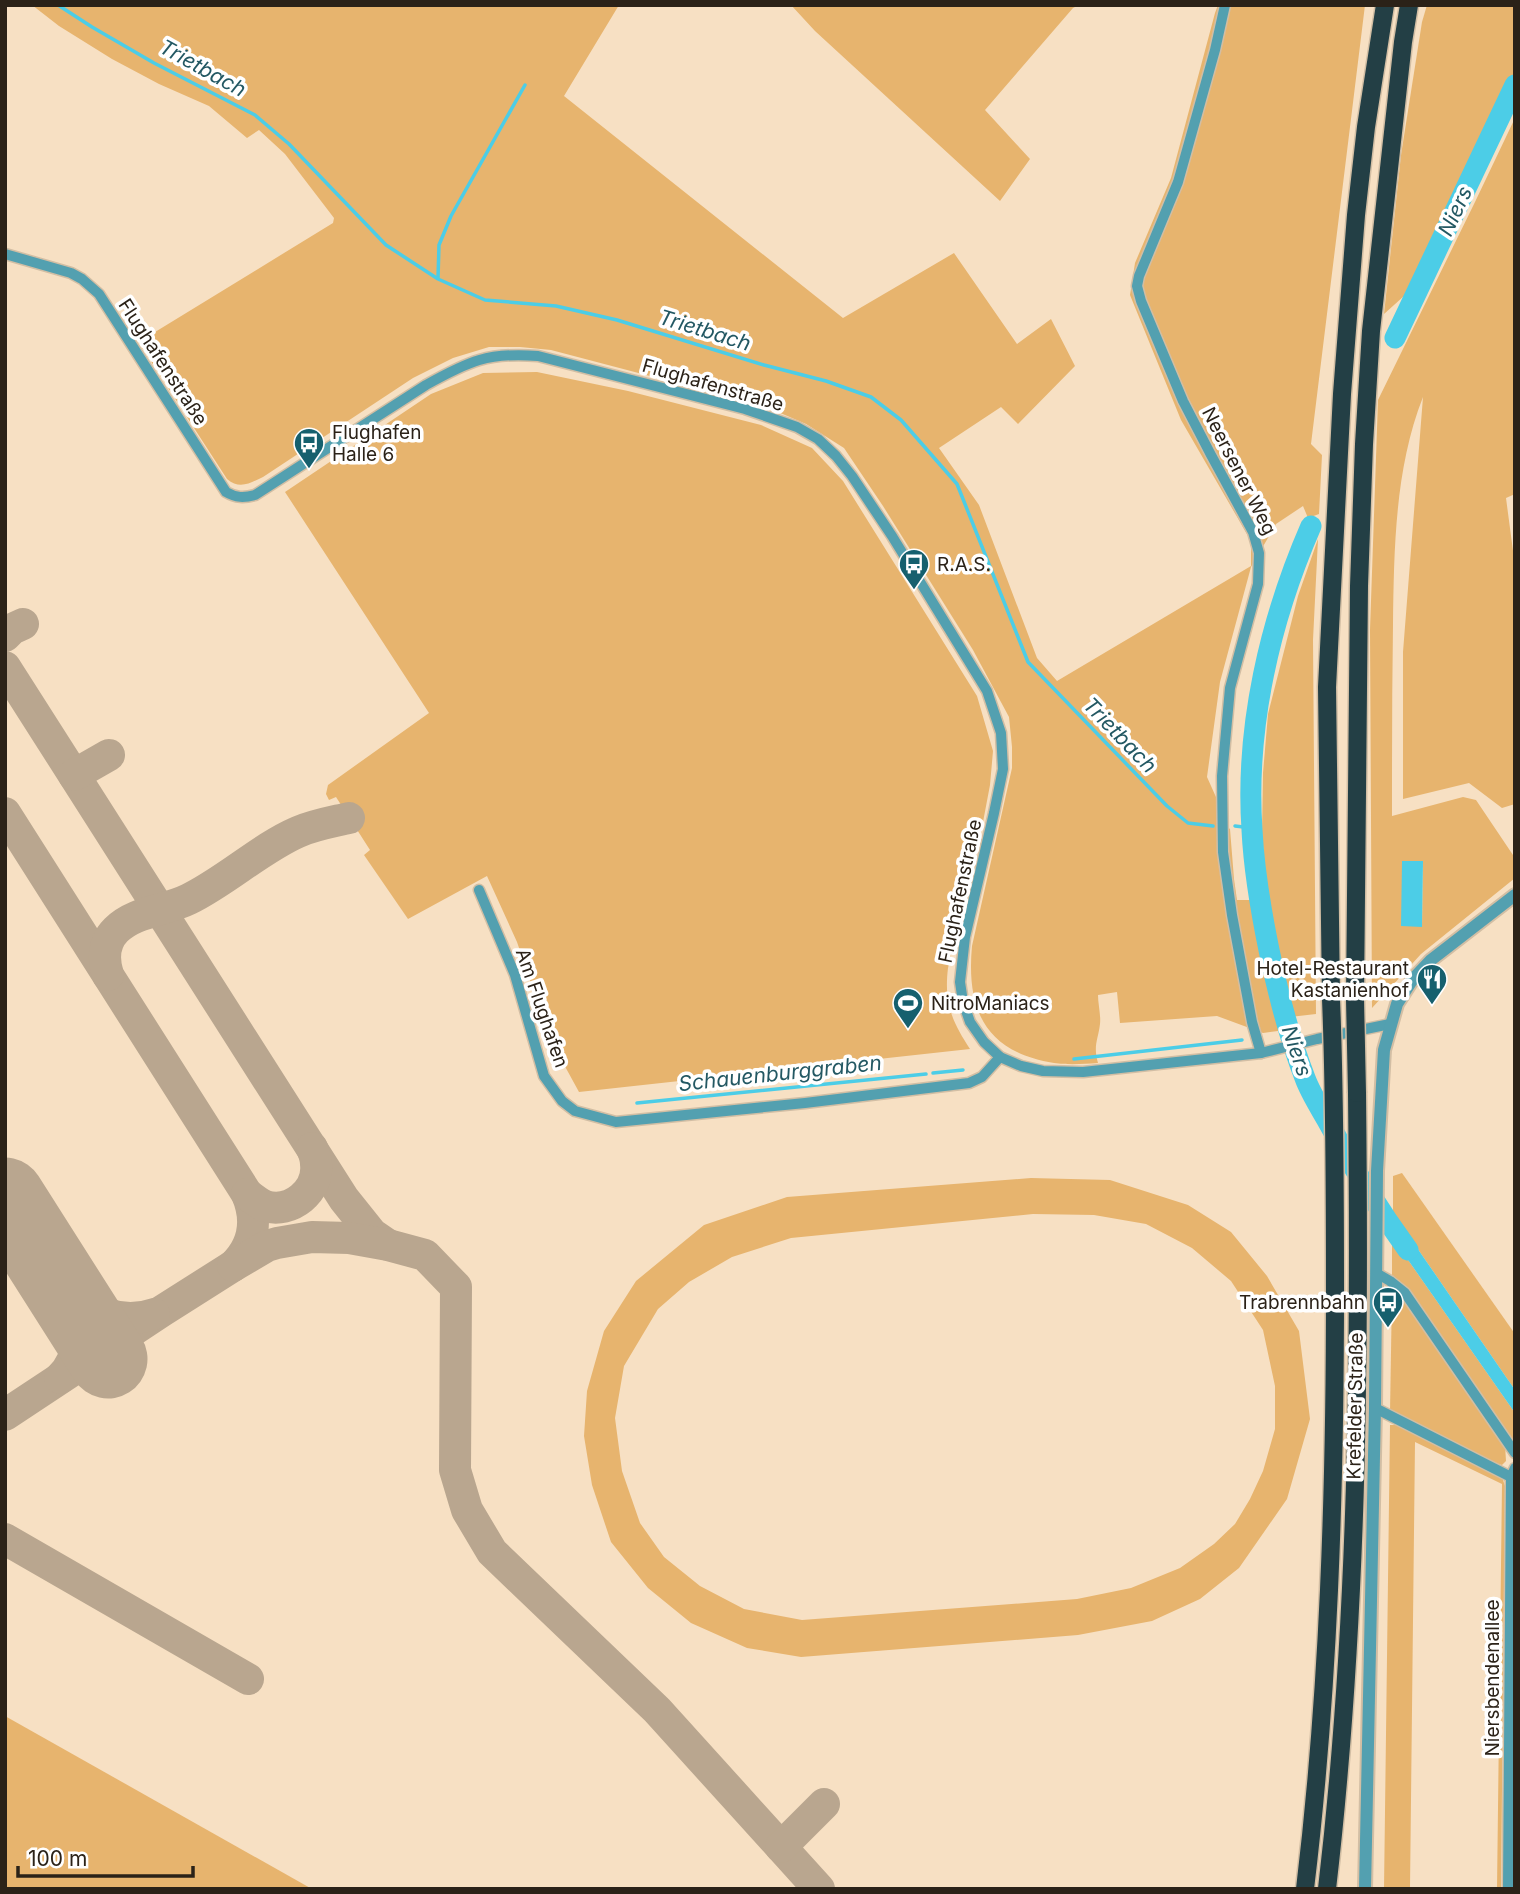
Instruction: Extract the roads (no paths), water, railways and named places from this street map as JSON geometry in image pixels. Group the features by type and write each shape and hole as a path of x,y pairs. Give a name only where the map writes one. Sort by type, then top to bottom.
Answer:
{"highway":[{"path":"1305,1889 1323,1704 1334,1460 1335,1090 1331,999 1327,687 1342,394 1356,215 1371,90 1385,5"},
{"path":"1328,1889 1346,1684 1356,1490 1358,1224 1355,999 1359,586 1364,444 1371,331 1409,5"},
{"path":"1403,42 1415,5"}],"street":[{"name":"Neersener Weg","path":"1225,5 1216,50 1187,155 1172,199 1139,276 1138,286 1141,301 1184,401 1210,455 1253,532 1259,553 1258,584 1230,688 1222,776 1223,852 1252,1023 1261,1053"},
{"name":"Flughafenstraße","path":"5,254 63,269 82,279 99,294 226,492 234,497 256,495 454,369 483,358 511,354 538,356 745,409 797,427 818,439 852,475 929,594 987,691 1001,733 1003,769 965,937 960,982 970,1023 984,1042 1000,1057 1021,1066 1043,1071 1083,1072 1261,1053 1390,1024"},
{"name":"Am Flughafen","path":"479,890 515,975 544,1076 562,1101 575,1111 617,1122 969,1083 982,1077 1000,1057"},
{"name":"Krefelder Straße","path":"1365,1889 1377,1171 1382,1068 1390,1024 1401,996 1413,979 1432,960 1515,895"},
{"path":"1376,1273 1405,1293 1515,1452"},
{"path":"1375,1408 1513,1473"},
{"name":"Niersbendenallee","path":"1508,1889 1513,1473"}],"water":[{"path":"1402,861 1423,861 1422,927 1401,926"},
{"path":"1393,1213 1515,1390 1515,1413 1392,1237"}],"waterway":[{"name":"Trietbach","path":"58,5 154,63 255,115 289,144 386,245 438,279 485,300 556,306 617,320 826,381 871,397 901,420 957,484 1028,662 1167,806 1188,823 1213,826"},
{"path":"438,278 439,245 451,216 525,85"},
{"name":"Niers","path":"1395,338 1515,85"},
{"name":"Niers","path":"1311,526 1296,562 1272,636 1257,713 1251,791 1256,876 1280,999 1307,1083 1355,1170 1408,1250"},
{"name":"Trietbach","path":"1235,826 1252,828"},
{"name":"Schauenburggraben","path":"1074,1059 1242,1040"},
{"name":"Schauenburggraben","path":"933,1073 963,1070"},
{"name":"Schauenburggraben","path":"637,1103 926,1074"}],"place":[{"name":"Flughafen Halle 6","path":"309,470"},
{"name":"R.A.S.","path":"914,591"},
{"name":"Hotel-Restaurant Kastanienhof","path":"1432,1006"},
{"name":"NitroManiacs","path":"908,1030"},
{"name":"Trabrennbahn","path":"1388,1329"}]}
